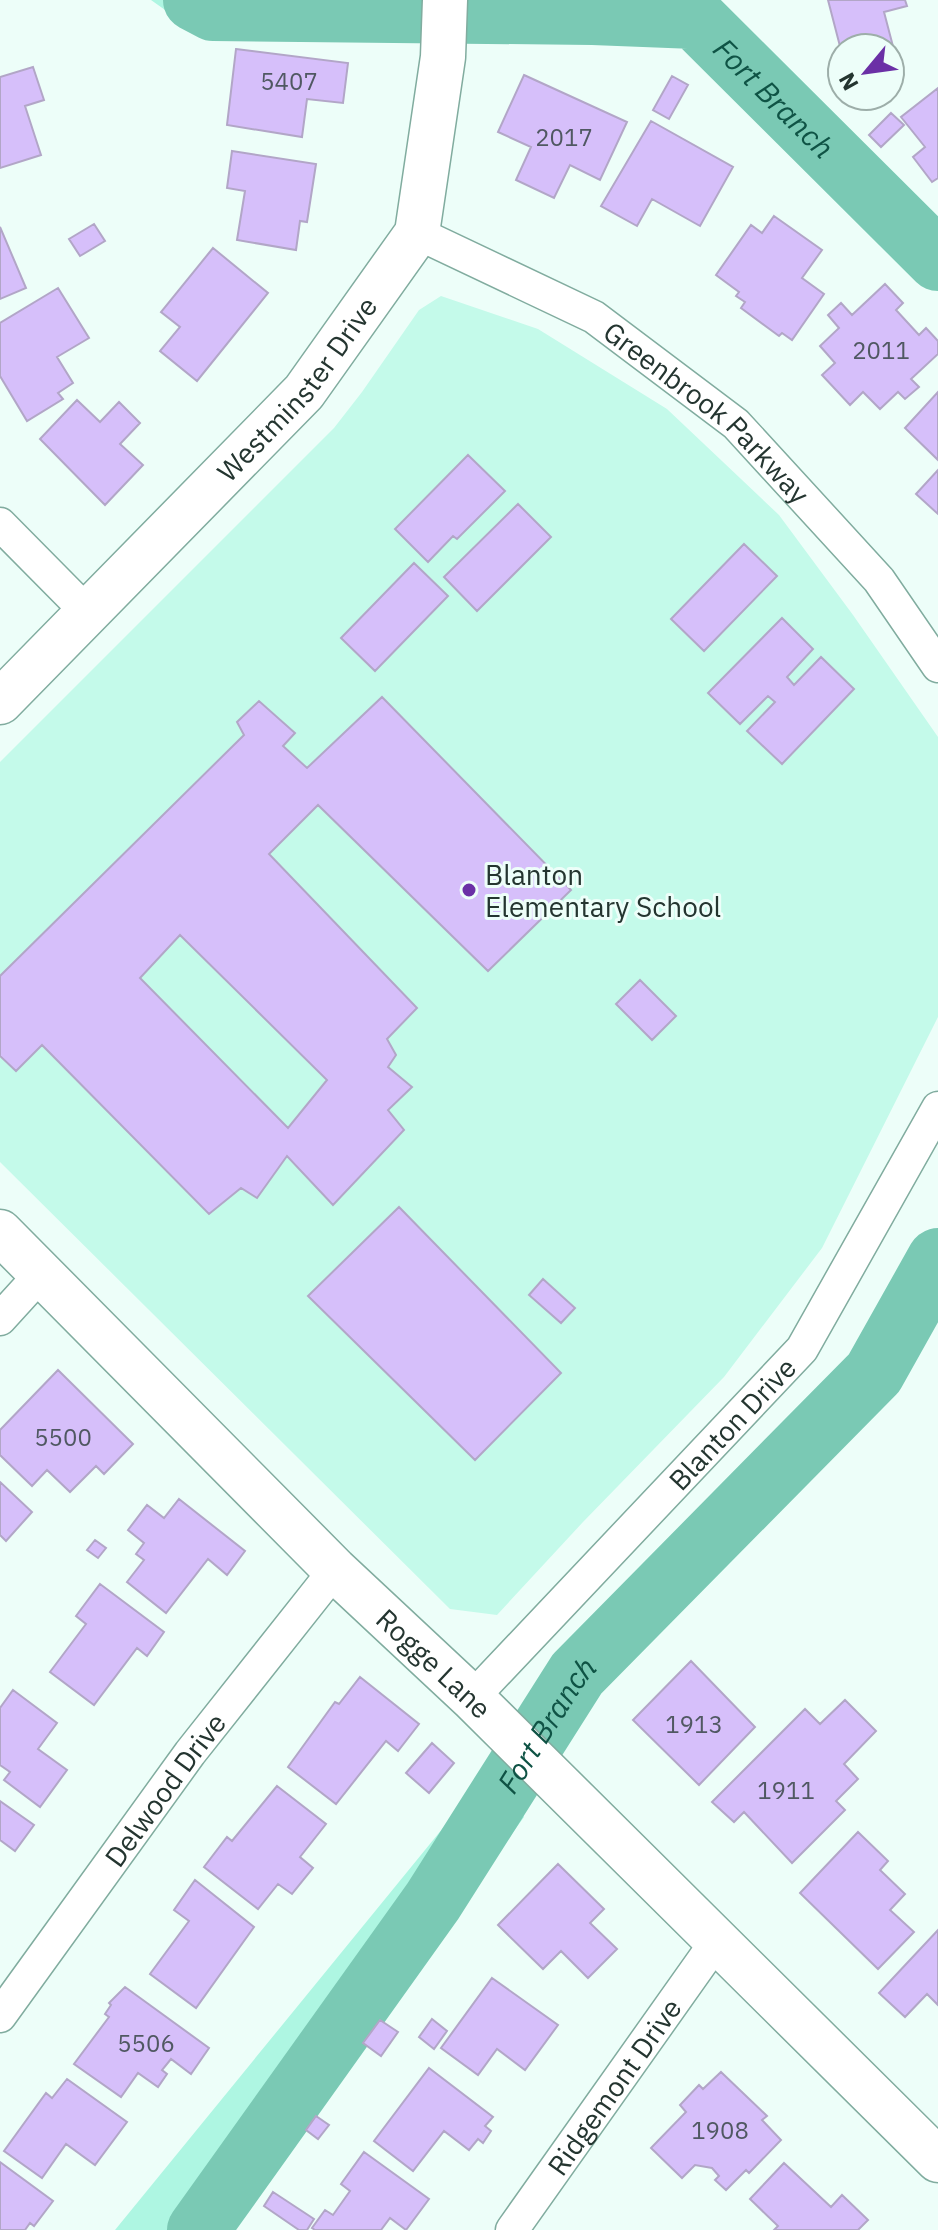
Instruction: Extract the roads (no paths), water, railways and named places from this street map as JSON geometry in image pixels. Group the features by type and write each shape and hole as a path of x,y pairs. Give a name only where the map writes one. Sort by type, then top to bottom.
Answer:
{"street":[{"name":"Westminster Drive","path":"0,702 304,392 417,233 443,57 445,0"},
{"name":"Greenbrook Parkway","path":"417,233 594,317 736,424 879,580 938,666"},
{"path":"0,524 89,614"},
{"name":"Blanton Drive","path":"472,1698 802,1349 938,1108"},
{"name":"Rogge Lane","path":"0,1232 335,1570 472,1698 938,2160"},
{"path":"0,1319 41,1274"},
{"name":"Delwood Drive","path":"0,2016 190,1753 335,1570"},
{"name":"Ridgemont Drive","path":"512,2230 716,1942"}],"waterway":[{"name":"Fort Branch","path":"194,0 213,10 695,18 938,260"},
{"name":"Fort Branch","path":"198,2230 433,1901 577,1674 874,1373 938,1259"}],"place":[{"name":"Blanton Elementary School","path":"469,890"}]}
